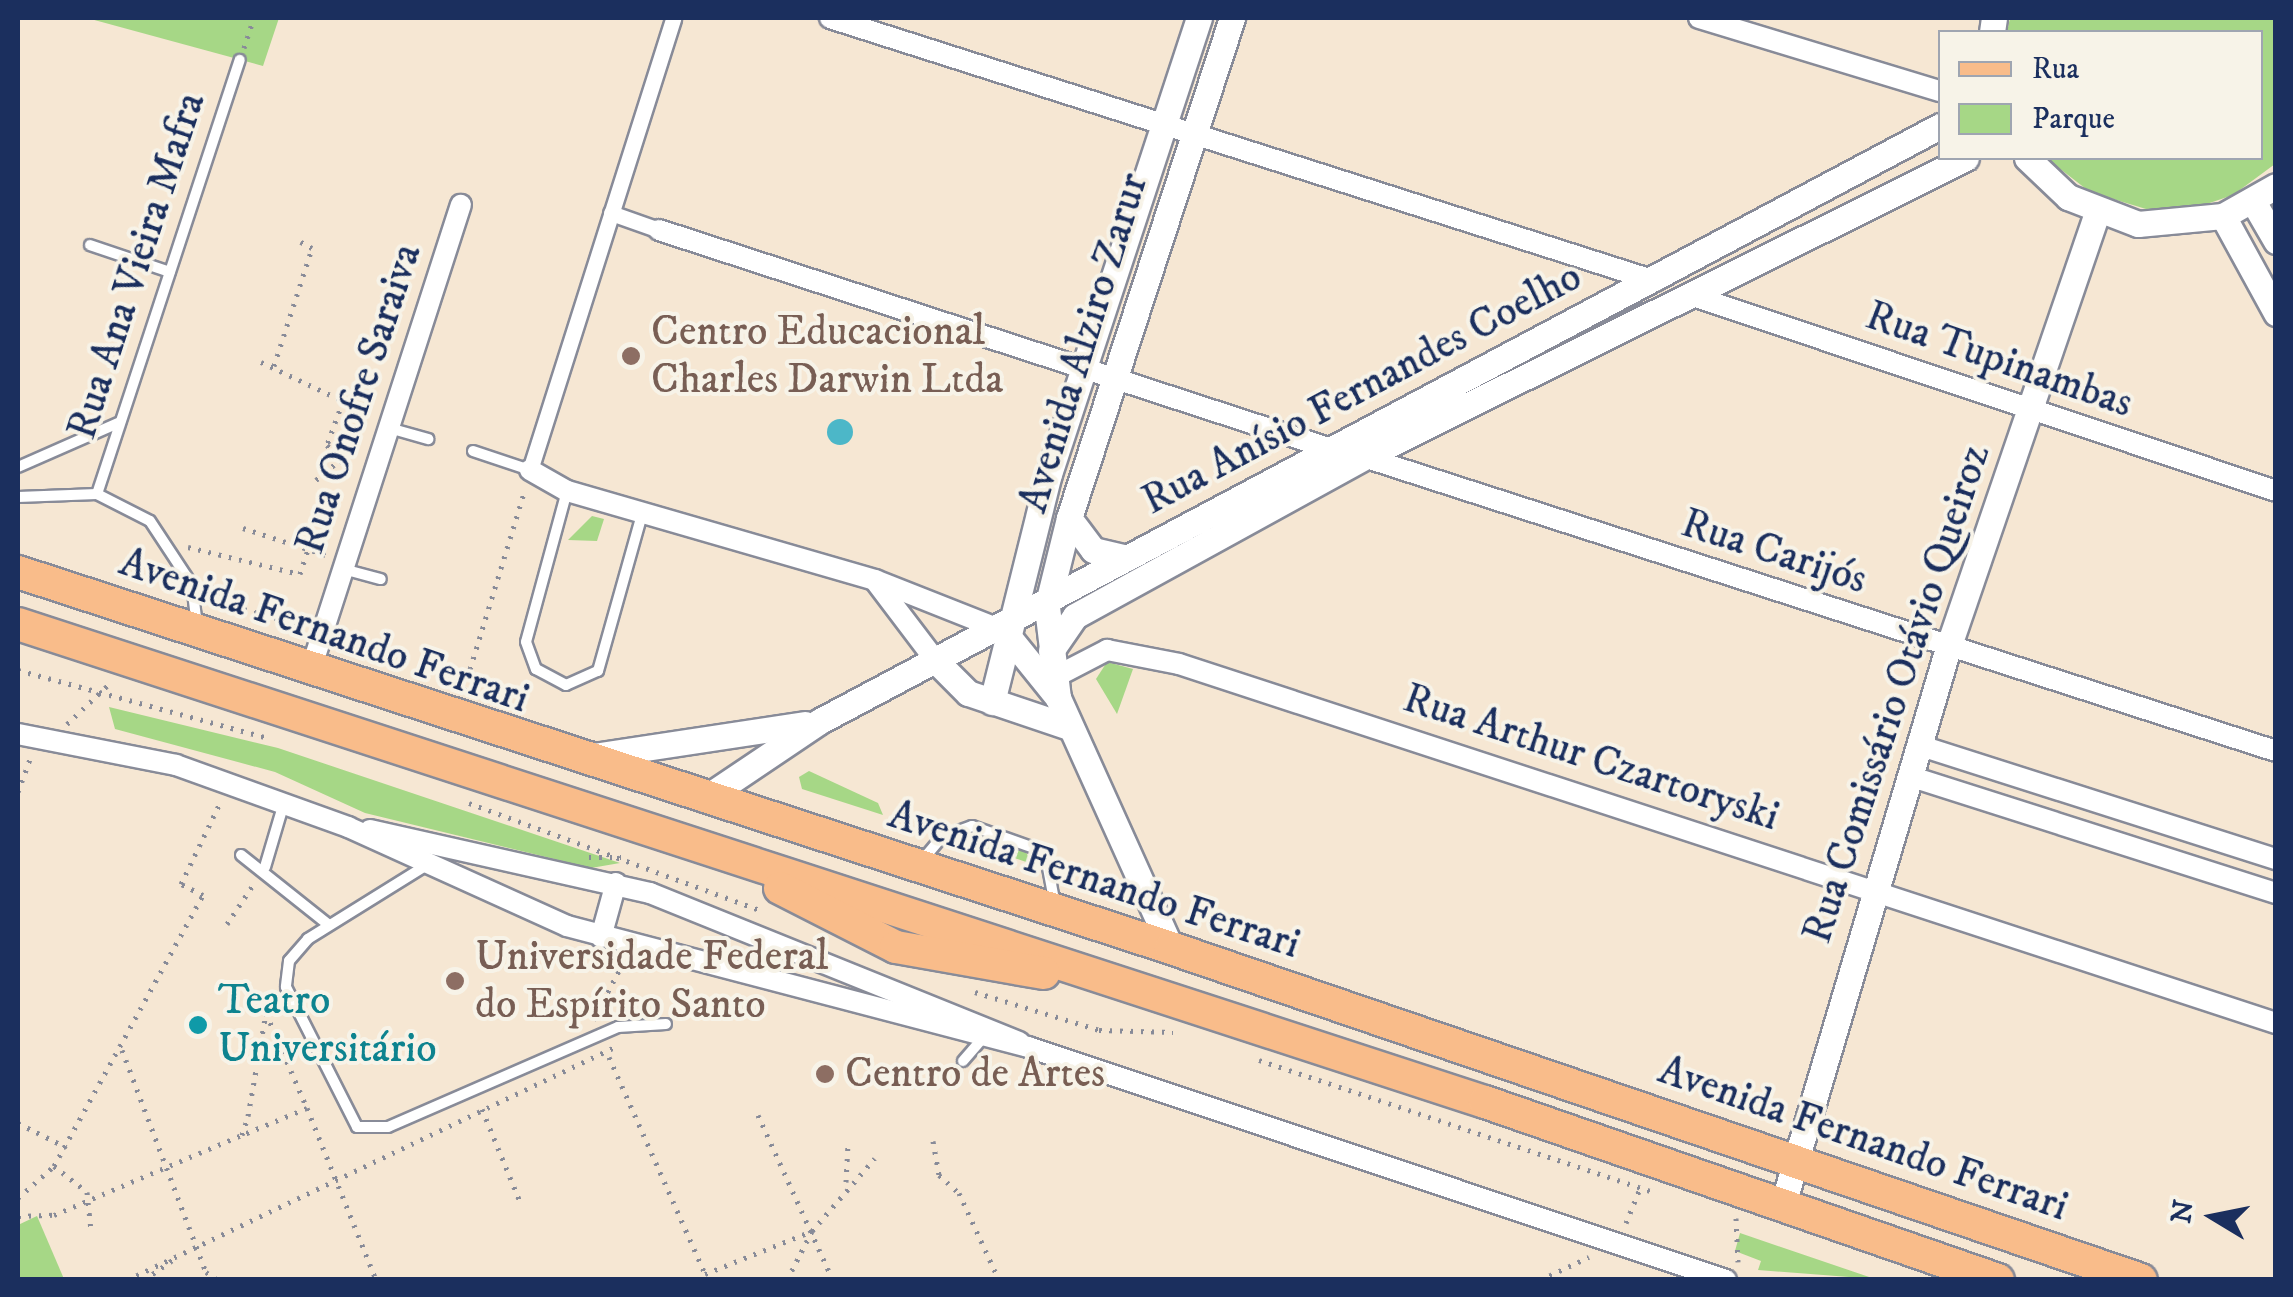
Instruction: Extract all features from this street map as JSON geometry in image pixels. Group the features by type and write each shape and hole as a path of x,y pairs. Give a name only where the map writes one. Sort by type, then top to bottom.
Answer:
{"main road":[{"name":"Avenida Fernando Ferrari","path":"18,572 567,758 1171,948 2141,1280"},
{"name":"Avenida Fernando Ferrari","path":"18,624 724,856 896,947 992,969 1093,976 1745,1190 1998,1280"},
{"path":"704,799 703,826 724,856"}],"street":[{"path":"673,18 530,470 567,490 875,580 1004,631 1055,675 1069,727 1171,948"},
{"path":"830,18 1190,139 1654,281"},
{"name":"Avenida Alziro Zarur","path":"992,702 1004,631 1199,18"},
{"name":"Avenida Alziro Zarur","path":"1055,675 1048,607 1069,518 1232,18"},
{"path":"1699,18 1938,90"},
{"name":"Rua Anísio Fernandes Coelho","path":"704,799 820,721 1004,631 1126,558 1938,127"},
{"name":"Rua Anísio Fernandes Coelho","path":"1055,675 1075,616 1364,457 1699,298 1920,173 1960,160"},
{"path":"2030,160 2097,212 2138,224 2223,216 2266,198 2276,241"},
{"name":"Rua Onofre Saraiva","path":"310,672 461,205"},
{"name":"Rua Comissário Otávio Queiroz","path":"1783,1204 1948,648 2097,212"},
{"path":"611,213 1332,449"},
{"path":"2223,216 2276,313"},
{"name":"Rua Tupinambas","path":"1699,298 2276,491"},
{"path":"1509,356 1520,383"},
{"path":"1461,382 1471,408"},
{"name":"Rua Carijós","path":"1364,457 2276,751"},
{"path":"1069,518 1094,550 1126,558"},
{"path":"875,580 936,662 992,702 1069,727"},
{"name":"Rua Arthur Czartoryski","path":"1055,675 1108,650 1179,664 2276,1023"},
{"name":"Rua Anísio Fernandes Coelho","path":"567,758 820,721"},
{"path":"18,734 176,765 348,827 428,866 601,937 987,1034 1726,1280"},
{"path":"1918,745 2276,859"},
{"path":"1909,776 2276,893"},
{"path":"348,827 443,841 616,883 762,938 987,1034"},
{"path":"601,937 616,883"},
{"path":"749,973 762,938"}],"lane":[{"name":"Rua Ana Vieira Mafra","path":"97,494 240,60"},
{"path":"90,245 170,272"},
{"path":"18,467 118,423"},
{"path":"389,428 428,439"},
{"path":"473,450 530,470"},
{"path":"567,490 526,642 536,669 566,685 598,671 642,511"},
{"path":"18,497 97,494 174,539 192,585 198,632"},
{"path":"344,570 380,580"},
{"path":"265,867 285,802"},
{"path":"917,867 942,837 972,826 1045,852 1056,911"},
{"path":"443,841 428,866 329,924 289,961 286,987 350,1120 376,1130 598,1034 634,1024 666,1024"},
{"path":"241,855 265,867 329,924"},
{"path":"963,1061 987,1034"}],"path":[{"path":"240,60 254,18"},
{"path":"274,367 312,248 302,242"},
{"path":"261,362 343,402 328,445 351,474 346,490"},
{"path":"316,480 340,460"},
{"path":"455,720 530,470"},
{"path":"243,528 326,555 331,538"},
{"path":"174,539 187,547 300,574 308,549"},
{"path":"187,547 196,564"},
{"path":"206,582 244,609 324,631"},
{"path":"52,739 95,695"},
{"path":"18,792 24,765"},
{"path":"18,1198 54,1166 66,1147 203,895 181,884 216,813"},
{"path":"227,924 254,884"},
{"path":"242,1135 266,1012 376,1280"},
{"path":"593,1020 707,1277 812,1231"},
{"path":"128,1280 334,1180 609,1057 634,1024"},
{"path":"122,1050 170,1167 194,1245 218,1280"},
{"path":"474,1086 520,1204"},
{"path":"18,1216 54,1216 306,1108"},
{"path":"758,1116 833,1280"},
{"path":"19,1126 66,1147"},
{"path":"933,1141 940,1175 959,1192 999,1280"},
{"path":"846,1185 848,1147"},
{"path":"786,1280 812,1231 846,1185 876,1158"},
{"path":"54,1166 92,1200"},
{"path":"1739,1280 1745,1190"},
{"path":"91,1229 92,1200"},
{"path":"144,1280 194,1245"}],"green space":[{"path":"87,18 279,18 263,66"},
{"path":"2010,18 2275,18 2275,164 2233,195 2195,208 2146,209 2090,192 2049,160 2263,160 2263,30 2007,30"},
{"path":"592,516 604,519 597,541 568,540"},
{"path":"1107,662 1133,669 1117,714 1096,679"},
{"path":"109,707 278,748 620,863 591,868 365,813 275,772 115,729"},
{"path":"809,771 878,803 883,815 802,789 799,777"},
{"path":"983,836 1025,850 1032,864 986,848"},
{"path":"37,1216 64,1279 18,1279 18,1225"},
{"path":"1740,1233 1875,1279 1758,1270 1761,1261 1735,1251"}],"water":[{"path":"840,419 849,423 853,432 849,441 840,445 831,441 827,432 831,423"}],"place":[{"name":"Centro Educacional Charles Darwin Ltda","path":"631,356"},
{"name":"Universidade Federal do Espírito Santo","path":"455,981"},
{"name":"Teatro Universitário","path":"198,1025"},
{"name":"Centro de Artes","path":"825,1074"}]}
